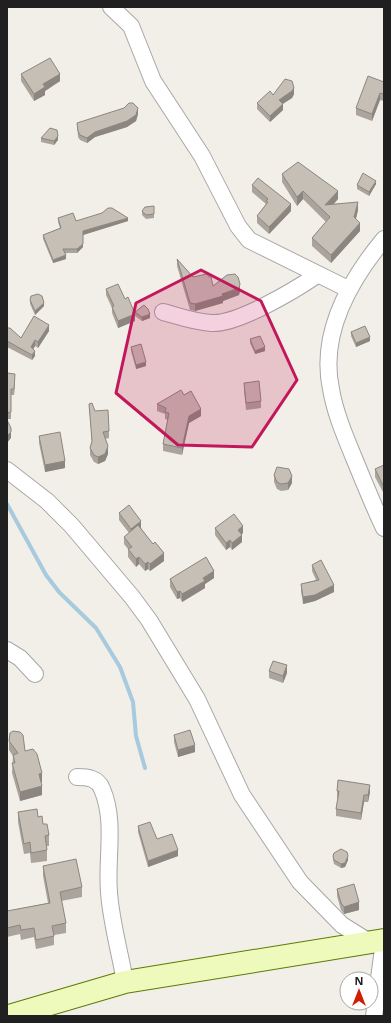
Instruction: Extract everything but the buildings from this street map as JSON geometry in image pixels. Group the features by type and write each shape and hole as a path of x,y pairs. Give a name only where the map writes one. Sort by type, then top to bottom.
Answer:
{"street":[{"path":"111,7 131,26 153,81 202,156 238,226 249,240 317,275 348,289"},
{"path":"384,239 367,259 348,289 334,325 330,343 328,368 330,388 338,417 384,528"},
{"path":"162,312 194,321 212,324 222,323 282,297 317,275"},
{"path":"7,470 47,500 72,526 132,597 149,620 197,699 242,795 300,882 342,925 366,940 384,940"},
{"path":"7,650 20,658 35,674"},
{"path":"77,776 90,777 97,782 102,788 106,801 108,821 109,890 112,915 125,982"},
{"path":"9,1016 125,982 384,940"},
{"path":"374,1016 384,940"}],"highlighted area":[{"path":"201,270 261,301 297,380 252,447 178,445 116,393 136,303"}],"waterway":[{"path":"7,504 46,575 59,592 96,628 120,667 133,702 136,736 145,768"}]}
